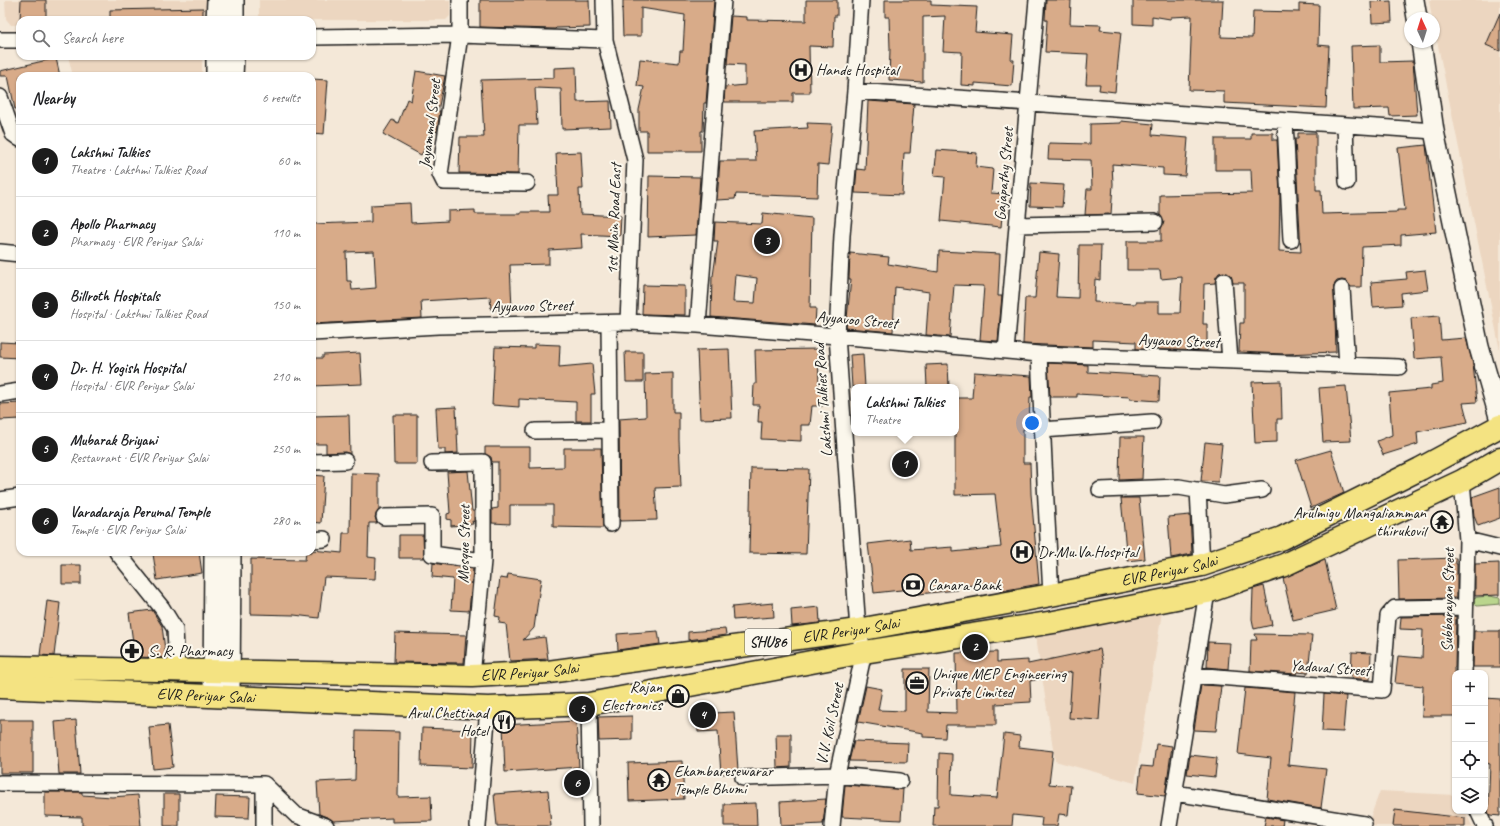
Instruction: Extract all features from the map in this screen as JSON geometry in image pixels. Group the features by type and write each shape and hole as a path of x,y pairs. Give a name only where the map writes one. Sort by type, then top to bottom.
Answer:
{"main road":[{"name":"EVR Periyar Salai","path":"0,667 472,676 548,672 858,630 1052,595 1202,565 1282,538 1420,470 1500,426"},
{"name":"EVR Periyar Salai","path":"0,687 488,708 589,704 864,652 1054,622 1207,592 1284,565 1462,480 1500,459"}],"street":[{"path":"216,16 217,0"},
{"path":"234,0 234,16"},
{"path":"460,0 460,35"},
{"name":"1st Main Road East","path":"604,0 605,40 635,160 628,322"},
{"path":"698,326 723,0"},
{"name":"Lakshmi Talkies Road","path":"858,630 837,336 842,235 855,91 861,0"},
{"name":"Gajapathy Street","path":"1006,351 1036,0"},
{"path":"1414,0 1416,12"},
{"path":"316,37 460,35 605,40"},
{"name":"Jayammal Street","path":"460,35 440,174 444,182 527,183"},
{"path":"0,40 16,40"},
{"path":"1422,48 1434,131 1479,346 1500,420"},
{"path":"216,60 216,72"},
{"path":"234,60 234,72"},
{"path":"855,91 1434,131"},
{"path":"0,96 14,134 16,136"},
{"path":"1285,121 1291,240"},
{"path":"1346,125 1347,182"},
{"path":"1017,225 1155,222"},
{"path":"0,252 16,254"},
{"path":"1224,280 1230,361"},
{"path":"1342,289 1347,365"},
{"name":"Ayyavoo Street","path":"316,333 438,326 628,322 837,336 1039,354 1399,367"},
{"path":"609,323 611,524"},
{"path":"1039,354 1052,595"},
{"path":"0,394 16,392"},
{"path":"1042,430 1152,422"},
{"path":"535,431 610,430"},
{"path":"316,462 345,461"},
{"name":"Mosque Street","path":"432,463 482,462 483,561 472,676"},
{"name":"Subbarayan Street","path":"1462,480 1467,540 1464,670"},
{"path":"1100,490 1179,487 1224,495 1262,490"},
{"path":"1198,490 1202,565"},
{"path":"0,500 16,497"},
{"path":"384,517 432,516 432,554 483,561"},
{"path":"1467,540 1500,548"},
{"path":"120,556 162,608 175,629 177,670"},
{"path":"214,556 222,672 222,696"},
{"path":"222,672 231,556"},
{"path":"1169,826 1207,592"},
{"name":"Yadaval Street","path":"1193,675 1382,690 1388,616 1396,608 1466,607"},
{"name":"V.V. Koil Street","path":"832,826 837,775 864,652 858,630"},
{"path":"589,704 591,826"},
{"path":"478,826 488,708"},
{"path":"743,778 837,775 900,781"},
{"path":"0,783 264,784 296,815 326,826"},
{"path":"264,784 264,826"},
{"path":"1175,793 1364,824"},
{"path":"1479,814 1485,826"}],"shaded area":[{"path":"5,0 206,0 206,16 16,16 16,25 11,25 6,19"},
{"path":"259,0 450,0 450,16 446,20 316,20 316,16 259,16"},
{"path":"1429,0 1500,0 1500,350 1438,48 1440,48 1440,12 1431,12"},
{"path":"69,60 202,60 202,72 72,72"},
{"path":"1162,612 1135,783 1055,761 1036,638"},
{"path":"1380,791 1452,795 1452,814 1466,814 1472,826 1367,826"}],"green space":[{"path":"1489,596 1500,598 1500,604 1477,606 1468,598"}],"building":[{"path":"21,0 46,0 46,16 20,16"},
{"path":"480,0 589,0 590,27 555,29 480,27"},
{"path":"623,0 714,0 706,103 704,103 703,131 701,131 701,151 647,151 647,131 639,131 639,110 644,87 637,86 640,59 679,63 680,51 683,51 685,15 641,8 641,36 623,36"},
{"path":"806,0 837,0 837,16 834,16 833,47 809,46 810,93 793,93 793,102 724,102 725,87 745,85 745,65 727,64 731,16 747,17 747,20 806,21"},
{"path":"885,0 931,0 931,5 977,7 975,32 1013,35 1011,60 1014,60 1012,86 975,83 975,86 961,85 962,52 943,51 945,16 923,17 923,82 889,80 889,17 885,17"},
{"path":"1046,0 1071,0 1070,24 1101,25 1100,30 1121,32 1115,92 1099,90 1100,84 1086,84 1088,54 1045,52 1047,20 1045,20"},
{"path":"1133,0 1223,0 1221,37 1252,38 1253,11 1299,12 1299,4 1319,5 1318,45 1329,46 1326,108 1224,103 1224,91 1189,90 1192,16 1171,17 1170,19 1152,16 1152,25 1133,24"},
{"path":"1391,1 1392,22 1372,23 1371,2"},
{"path":"203,8 203,16 110,16 110,10"},
{"path":"1500,13 1500,51 1486,45"},
{"path":"1380,45 1380,62 1413,61 1417,115 1390,116 1389,108 1353,109 1351,46"},
{"path":"47,60 56,60 59,72 16,72 15,109 8,76 0,76 0,71"},
{"path":"576,67 577,102 610,101 611,127 562,129 561,89 535,88 537,125 519,125 518,174 459,173 460,137 484,137 481,80 554,78 554,68"},
{"path":"416,71 445,76 438,111 440,111 437,132 435,131 421,155 383,134 392,120 398,123 407,99 411,101"},
{"path":"316,79 328,80 324,134 316,133"},
{"path":"868,101 914,104 910,153 904,153 902,195 855,193 857,169 865,170"},
{"path":"1121,121 1153,124 1152,135 1188,138 1185,176 1163,175 1163,168 1112,164 1113,184 1111,214 1085,215 1087,189 1092,189 1091,160 1048,159 1049,143 1090,144 1090,124 1121,123"},
{"path":"807,123 832,124 828,165 818,164 817,197 736,194 735,199 717,200 720,161 756,161 754,131 808,128"},
{"path":"1251,133 1273,133 1273,140 1277,140 1280,195 1279,251 1301,252 1295,139 1298,139 1298,133 1316,133 1316,190 1321,190 1322,214 1397,212 1397,210 1405,210 1398,148 1426,145 1436,232 1401,235 1401,245 1362,247 1361,287 1351,287 1346,281 1342,280 1337,281 1334,285 1336,352 1284,354 1239,352 1240,323 1244,323 1244,283 1233,283 1231,276 1224,272 1219,273 1216,277 1215,283 1204,284 1203,324 1207,324 1207,351 1136,349 1136,342 1093,340 1093,347 1023,344 1025,298 1035,298 1039,252 1059,254 1056,297 1078,298 1079,245 1101,245 1100,280 1095,279 1094,302 1136,304 1136,302 1159,302 1159,313 1180,313 1182,277 1161,279 1160,270 1127,270 1127,241 1161,241 1161,229 1164,222 1160,215 1160,195 1252,193 1251,170 1215,170 1215,139 1251,139"},
{"path":"937,150 977,153 976,167 993,169 991,193 1004,194 1001,227 941,221 945,177 934,176"},
{"path":"581,152 583,189 579,189 580,214 621,216 620,236 581,234 582,248 549,250 549,264 510,265 512,309 491,310 490,297 421,301 422,318 316,324 316,224 371,222 371,205 410,203 411,223 448,221 448,211 475,210 475,214 521,214 521,212 549,212 548,195 558,195 556,153","holes":["374,251 376,288 352,290 351,281 347,281 346,252"]},
{"path":"649,176 700,177 696,235 648,237"},
{"path":"1031,183 1064,185 1062,207 1030,206"},
{"path":"763,213 812,218 810,308 816,308 815,325 711,317 712,276 718,241 714,241 715,222 762,224","holes":["735,275 757,278 755,303 733,302"]},
{"path":"939,251 1000,254 998,296 1002,296 998,341 980,340 984,286 954,285 950,337 926,335 929,292 895,287 893,332 846,328 851,279 849,279 850,253 889,257 888,264 938,272"},
{"path":"1425,270 1428,290 1401,293 1402,305 1373,307 1371,282 1407,279 1406,272"},
{"path":"643,285 685,286 685,315 642,314"},
{"path":"1439,316 1441,340 1466,338 1473,364 1477,402 1463,403 1468,422 1417,432 1418,444 1383,455 1377,441 1392,435 1389,393 1431,389 1431,385 1443,383 1441,357 1414,359 1411,318"},
{"path":"0,342 16,343 16,358 0,357"},
{"path":"534,344 560,345 559,367 592,364 595,394 591,394 591,421 576,421 576,402 519,399 519,407 492,405 495,347 534,348"},
{"path":"729,349 732,418 700,419 697,350"},
{"path":"818,349 819,385 823,386 823,406 812,406 810,425 801,425 801,441 761,439 762,422 758,422 759,405 753,405 754,384 756,384 755,350"},
{"path":"625,352 643,352 643,382 626,382"},
{"path":"360,353 362,384 316,386 316,358 323,358 323,355"},
{"path":"863,354 865,384 852,384 850,355"},
{"path":"1048,363 1088,365 1088,372 1160,376 1159,401 1130,399 1130,397 1077,394 1077,397 1050,397"},
{"path":"948,364 949,384 927,384 926,365"},
{"path":"974,372 1031,376 1032,397 1030,397 1029,429 1023,429 1023,463 1030,463 1031,494 1039,584 1001,591 1000,582 956,587 957,590 919,594 919,588 874,593 868,544 910,539 911,550 953,547 953,552 1001,547 995,494 955,495 955,436 959,436 959,398 972,398"},
{"path":"673,373 673,412 679,412 681,487 655,488 657,520 620,521 619,419 646,417 645,374"},
{"path":"1281,381 1282,419 1277,419 1277,442 1255,443 1252,382"},
{"path":"1346,386 1351,441 1323,442 1319,388"},
{"path":"16,403 16,419 0,420 0,404"},
{"path":"456,407 458,453 445,454 445,449 438,449 436,408"},
{"path":"349,415 350,454 345,452 326,453 326,444 316,444 316,416"},
{"path":"393,415 417,415 417,464 394,464"},
{"path":"1120,437 1144,437 1142,479 1119,480"},
{"path":"1205,442 1222,444 1218,482 1201,481"},
{"path":"485,447 530,447 530,468 564,467 564,448 601,448 603,528 553,527 553,505 510,505 510,524 492,523 492,509 498,508 498,462 492,462 491,457 485,454"},
{"path":"1331,450 1344,493 1311,508 1296,460"},
{"path":"751,468 809,469 806,554 749,553"},
{"path":"468,471 472,511 474,511 474,522 472,521 473,524 451,526 451,520 447,519 447,514 450,513 447,472"},
{"path":"351,473 379,474 379,510 375,517 377,523 369,523 368,557 376,558 375,579 324,577 319,618 294,615 251,614 251,559 305,560 306,556 316,556 316,550 342,553 343,533 350,533"},
{"path":"316,475 324,476 321,523 316,522"},
{"path":"1500,487 1500,518 1478,526 1474,516 1472,497"},
{"path":"1121,498 1139,498 1145,559 1127,561"},
{"path":"1190,515 1192,554 1171,558 1168,517"},
{"path":"399,535 423,535 424,558 399,558"},
{"path":"153,556 200,556 202,573 157,580"},
{"path":"1456,558 1457,598 1399,599 1398,560"},
{"path":"1325,560 1336,610 1293,620 1283,578"},
{"path":"433,563 473,569 469,611 451,610 453,579 432,577"},
{"path":"1499,563 1499,595 1475,596 1475,564"},
{"path":"62,565 81,565 81,584 62,584"},
{"path":"508,574 541,579 534,628 523,640 545,637 548,659 510,661 506,624 499,623 500,617 495,616 500,578 507,579"},
{"path":"1264,586 1272,625 1254,629 1252,619 1253,589"},
{"path":"47,601 60,603 54,656 40,655"},
{"path":"773,603 774,617 733,620 732,607"},
{"path":"819,607 820,623 792,626 791,610"},
{"path":"152,610 162,626 166,658 135,657 129,613"},
{"path":"1456,616 1455,667 1454,670 1452,670 1452,716 1422,716 1423,686 1395,683 1398,656 1422,658 1423,630 1400,629 1401,617"},
{"path":"725,629 726,635 688,640 688,632"},
{"path":"658,631 660,644 618,650 617,634"},
{"path":"1474,631 1500,631 1500,667 1473,667"},
{"path":"395,633 466,635 464,663 394,662"},
{"path":"1255,634 1312,635 1308,673 1297,672 1297,674 1250,671 1251,640 1257,640"},
{"path":"1208,642 1230,643 1228,669 1207,667"},
{"path":"1100,649 1103,664 1099,720 1069,718 1072,672 1030,681 1031,702 996,704 996,725 946,725 945,738 923,737 923,733 858,722 866,686 882,689 878,710 905,711 905,669 929,669 928,712 957,713 956,653 997,652 997,662 1028,660 1028,664"},
{"path":"1352,652 1371,653 1370,680 1351,678"},
{"path":"1201,685 1221,686 1216,731 1194,730"},
{"path":"1245,688 1295,692 1288,765 1326,769 1321,808 1267,799 1271,758 1238,754"},
{"path":"1324,694 1346,696 1343,732 1322,731"},
{"path":"1488,698 1500,699 1500,816 1490,815 1488,812 1490,764 1488,764"},
{"path":"697,706 712,706 712,713 734,712 738,770 736,773 721,774 718,731 698,732"},
{"path":"632,716 632,740 599,741 598,717"},
{"path":"0,720 33,720 33,773 0,773"},
{"path":"76,720 80,774 59,774 55,722"},
{"path":"576,721 579,767 505,772 503,725"},
{"path":"168,725 173,767 153,769 149,727"},
{"path":"422,728 473,730 472,768 421,766"},
{"path":"356,731 399,732 398,797 431,796 432,821 392,822 392,818 333,821 319,814 317,782 355,780"},
{"path":"776,734 791,734 791,767 777,768"},
{"path":"1004,734 1020,736 1019,747 1053,751 1049,784 1071,786 1068,815 1059,814 1057,826 1041,826 1042,818 1013,815 1012,826 933,826 934,806 938,806 939,753 952,754 951,795 997,798"},
{"path":"854,741 908,743 907,762 849,761"},
{"path":"1156,744 1172,746 1165,796 1138,793 1141,766 1153,767"},
{"path":"1190,755 1217,758 1215,777 1187,774"},
{"path":"682,761 684,799 629,801 628,763"},
{"path":"845,785 903,789 901,820 842,817"},
{"path":"548,790 551,826 497,826 494,794"},
{"path":"45,792 82,792 82,795 112,797 138,795 141,826 82,826 82,817 45,816"},
{"path":"164,794 179,794 179,826 164,826"},
{"path":"216,796 250,797 249,818 215,817"},
{"path":"826,799 823,824 781,826 780,802"},
{"path":"756,803 757,826 724,826 724,804"},
{"path":"1395,810 1465,818 1465,826 1393,826"},
{"path":"1266,817 1283,820 1282,826 1264,826"}],"place":[{"name":"Hande Hospital","path":"801,70"},
{"name":"Billroth Hospitals","path":"767,241"},
{"name":"Lakshmi Talkies","path":"905,464"},
{"name":"Arulmigu Mangaliamman thirukovil","path":"1442,522"},
{"name":"Dr.Mu.Va.Hospital","path":"1022,552"},
{"name":"Canara Bank","path":"913,585"},
{"name":"Apollo Pharmacy","path":"975,647"},
{"name":"S. R. Pharmacy","path":"132,651"},
{"name":"Unique MEP Engineering Private Limited","path":"917,683"},
{"name":"Rajan Electronics","path":"678,696"},
{"name":"Mubarak Briyani","path":"582,709"},
{"name":"Dr. H. Yogish Hospital","path":"703,715"},
{"name":"Arul Chettinad Hotel","path":"504,722"},
{"name":"Ekambaresewarar Temple Bhumi","path":"659,780"},
{"name":"Varadaraja Perumal Temple","path":"577,783"}]}
